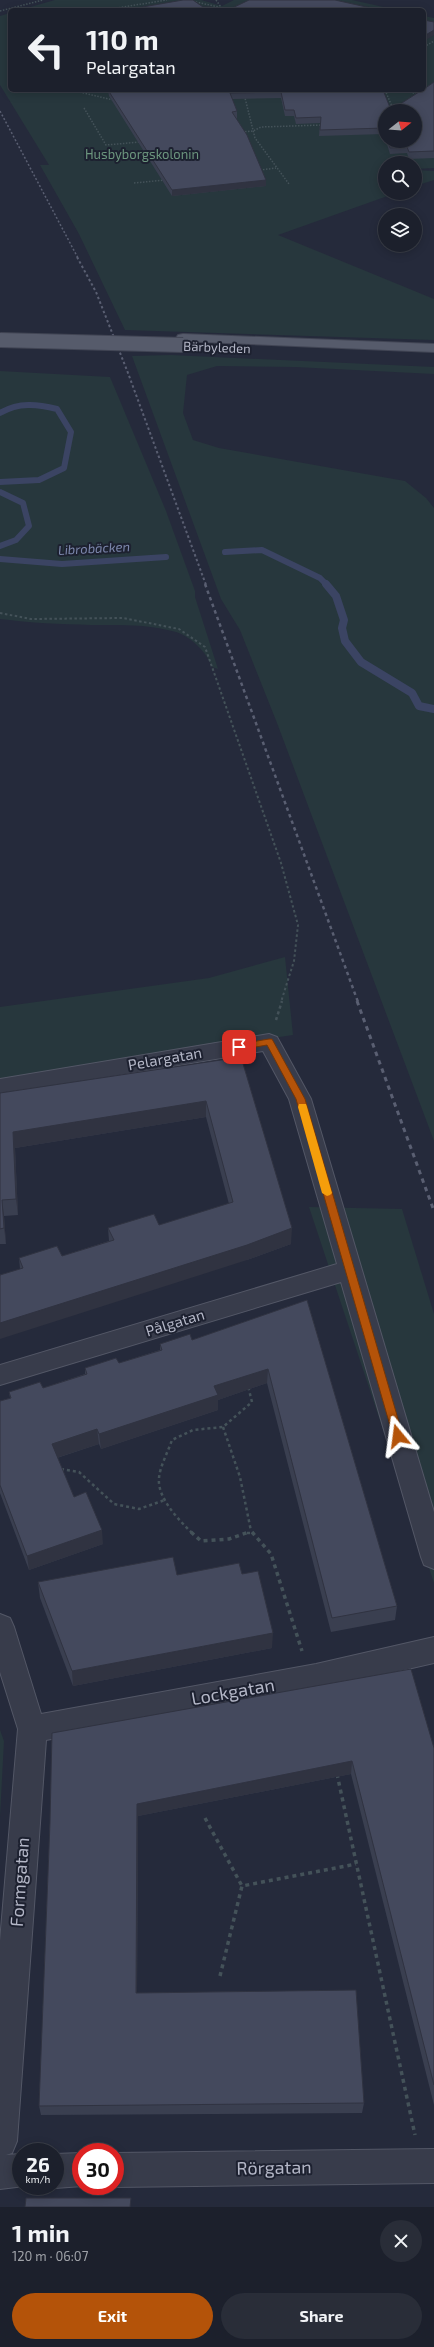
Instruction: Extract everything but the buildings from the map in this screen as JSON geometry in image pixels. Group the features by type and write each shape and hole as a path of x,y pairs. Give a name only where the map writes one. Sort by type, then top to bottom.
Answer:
{"main road":[{"name":"Bärbyleden","path":"0,333 434,356"},
{"name":"Bärbyleden","path":"0,340 183,342 434,348"}],"street":[{"name":"Pelargatan","path":"0,1087 269,1042"},
{"path":"269,1042 300,1099 434,1558"},
{"name":"Pålgatan","path":"0,1375 349,1270"},
{"name":"Formgatan","path":"0,1627 32,1729 0,2141"},
{"name":"Lockgatan","path":"32,1729 316,1677 434,1650"},
{"name":"Rörgatan","path":"124,2170 428,2166"},
{"path":"0,2172 12,2171"}],"path":[{"path":"12,8 43,0"},
{"path":"117,8 167,0"},
{"path":"187,0 223,8"},
{"path":"216,0 223,8"},
{"path":"80,92 119,101"},
{"path":"243,92 253,132 276,168 289,184"},
{"path":"386,92 391,104"},
{"path":"410,92 419,94"},
{"path":"84,108 106,145 144,141"},
{"path":"237,132 253,132 261,127 323,124"},
{"path":"238,128 253,132"},
{"path":"253,171 276,168"},
{"path":"134,183 166,180"},
{"path":"0,613 31,619 123,618 179,629 205,647 280,863 298,925 294,961 269,1042"},
{"path":"247,1381 252,1402 223,1427 193,1430 172,1440 159,1480 166,1500 176,1518 201,1541 229,1539 251,1531"},
{"path":"223,1427 240,1477 251,1531 271,1554 301,1649 316,1677"},
{"path":"58,1468 79,1472 114,1504 139,1509 166,1500"},
{"path":"335,1766 356,1864 428,2166"},
{"path":"205,1818 242,1886 220,1976"},
{"path":"242,1886 356,1864"}],"green space":[{"path":"55,0 201,0 222,6 234,0 352,0 388,8 27,8"},
{"name":"Husbyborgskolonin","path":"8,14 8,92 426,92 426,16 434,18 434,168 422,169 422,156 378,156 378,199 278,235 434,299 434,340 125,330 79,234 40,165 49,165 0,85 0,16"},
{"path":"422,170 434,171 434,180 422,184"},
{"path":"171,355 434,367 434,374 295,367 217,366 187,375 183,413 193,440 219,448 405,481 426,498 434,508 434,1141 277,723 240,630 221,599 132,356"},
{"path":"0,371 110,377 166,511 195,591 195,597 218,669 212,667 210,661 193,641 182,634 165,629 134,626 57,624 0,619"},
{"path":"285,957 293,1035 0,1079 0,1007 209,978"},
{"path":"309,1207 402,1209 434,1314 434,1583"},
{"path":"0,1730 4,1741 0,1817"}],"waterway":[{"name":"Librobäcken","path":"0,413 7,409 28,405 57,409 71,432 64,468 39,480 0,482"},
{"name":"Librobäcken","path":"0,492 23,503 29,526 16,540 0,546"},
{"name":"Librobäcken","path":"225,552 262,550 320,578 326,584"},
{"name":"Librobäcken","path":"0,559 62,564 166,557"},
{"name":"Librobäcken","path":"326,584 336,596 344,620 342,628 345,641 361,662 412,693 419,706 434,709"}],"railway":[{"path":"0,111 78,258"},
{"path":"77,257 96,292 128,373 206,585"},
{"path":"205,584 358,1002"},
{"path":"357,1001 434,1211"}],"slow traffic":[{"path":"303,1107 327,1193"}],"route":[{"path":"239,1047 269,1042 300,1099 398,1436"}]}
